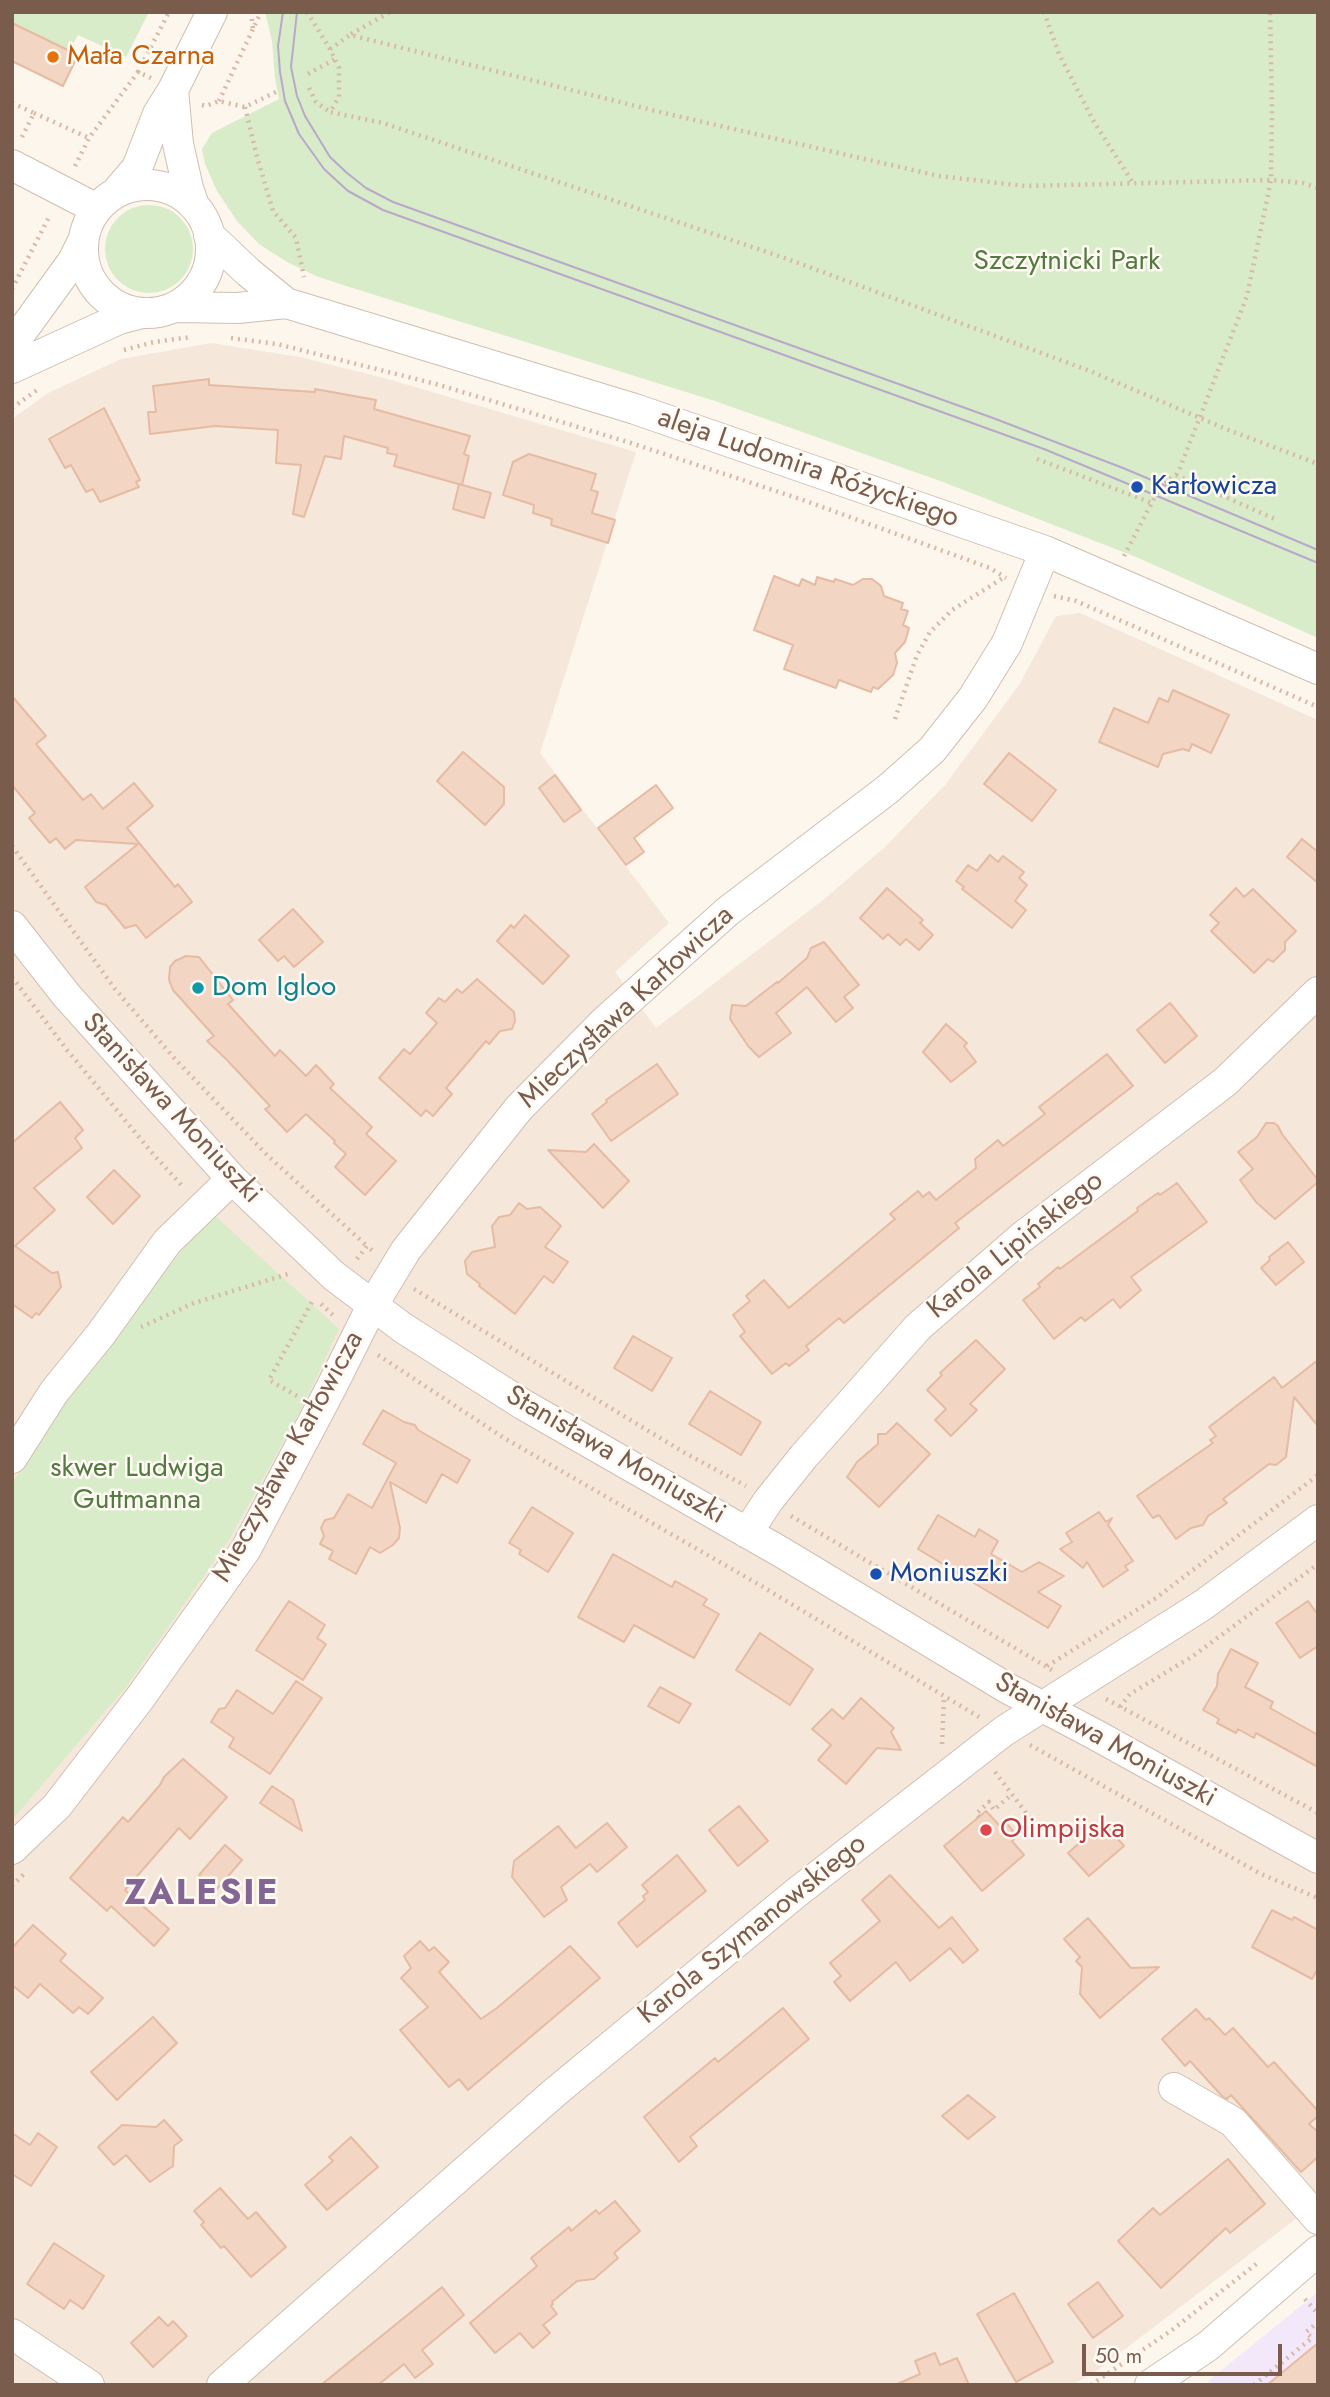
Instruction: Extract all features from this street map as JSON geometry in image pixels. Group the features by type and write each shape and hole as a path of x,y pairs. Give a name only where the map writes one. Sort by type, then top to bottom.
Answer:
{"street":[{"path":"12,345 73,261 95,208 119,189 137,168 158,114 175,91 212,12"},
{"path":"83,240 85,263 93,282 106,297 122,308 142,313 160,313 177,307 189,299 206,276 210,263 209,235 194,205 178,144 175,91"},
{"path":"15,156 95,208"},
{"path":"119,189 153,186 169,190 194,205"},
{"name":"aleja Ludomira Różyckiego","path":"209,235 286,303 635,409 1045,551 1318,669"},
{"name":"aleja Ludomira Różyckiego","path":"177,307 237,308 286,303"},
{"path":"12,368 115,337 142,313"},
{"name":"Mieczysława Karłowicza","path":"12,1849 57,1806 140,1698 246,1549 372,1306 405,1250 519,1108 604,1022 728,911 888,789 932,750 973,698 1007,643 1017,582 1045,551"},
{"name":"Stanisława Moniuszki","path":"12,926 67,996 232,1179 334,1276 372,1306 524,1405 747,1533 1007,1688 1318,1858"},
{"name":"Karola Lipińskiego","path":"747,1533 768,1501 804,1456 918,1327 1022,1237 1224,1082 1318,992"},
{"path":"12,1458 54,1392 101,1334 167,1242 232,1179"},
{"name":"Karola Szymanowskiego","path":"222,2385 554,2093 796,1892 1004,1731 1203,1605 1318,1520"},
{"path":"1174,2088 1233,2122 1318,2219"},
{"path":"1150,2385 1208,2346 1318,2251"},
{"path":"12,2334 89,2385"}],"path":[{"path":"12,103 89,138 138,72 169,12"},
{"path":"251,12 253,29"},
{"path":"219,101 261,12"},
{"path":"307,12 339,68 339,97 330,112"},
{"path":"330,49 390,12"},
{"path":"1044,12 1059,54 1094,122 1133,183"},
{"path":"1124,556 1161,485 1176,475 1247,296 1271,180 1270,12"},
{"path":"350,35 668,114 939,176 1025,186 1271,180 1303,183 1318,188"},
{"path":"308,74 335,59"},
{"path":"138,72 206,106 219,101 245,107 275,92"},
{"path":"309,88 316,102 330,112 409,131 782,257 1090,371 1318,464"},
{"path":"202,117 206,106"},
{"path":"245,107 273,211 296,238 304,277 292,271"},
{"path":"15,156 34,113"},
{"path":"115,337 154,342 191,337"},
{"path":"230,338 277,344 409,377 631,443 803,500 989,568 1056,597 1076,601 1318,707"},
{"path":"1037,459 1152,503"},
{"path":"1176,475 1277,520"},
{"path":"895,719 917,655 930,632 952,610 1017,582"},
{"path":"12,846 116,989 175,1059 267,1155 367,1246"},
{"path":"12,977 67,1050 153,1154 188,1192 206,1205"},
{"path":"278,1265 297,1282"},
{"path":"101,1334 125,1334 194,1303 288,1274"},
{"path":"405,1283 685,1453 751,1489"},
{"path":"306,1290 342,1323"},
{"path":"314,1298 269,1380 320,1409"},
{"path":"370,1350 504,1437 758,1584 985,1721"},
{"path":"1046,1666 1156,1598 1318,1475"},
{"path":"781,1510 1055,1671"},
{"path":"1120,1707 1130,1694 1193,1656 1318,1564"},
{"path":"942,1746 944,1698"},
{"path":"1111,1702 1318,1813"},
{"path":"1026,1743 1261,1874 1318,1898"},
{"path":"995,1771 1033,1822"},
{"path":"979,1817 976,1814 989,1802 994,1810 1012,1794"},
{"path":"1304,2297 1318,2314"},
{"path":"1254,2385 1312,2337 1306,2332 1318,2322"},
{"path":"1091,2385 1172,2330"}],"shaded area":[{"path":"211,343 300,357 388,379 636,452 540,753 669,923 615,972 656,1028 823,900 885,847 945,785 1019,685 1056,616 1080,613 1318,720 1318,2202 1099,2369 1072,2385 12,2385 12,419 48,393 121,359"},
{"path":"1318,2292 1318,2385 1211,2385 1208,2381"}],"green space":[{"path":"12,12 149,12 126,57 78,35 69,51 12,23"},
{"name":"Szczytnicki Park","path":"265,12 1318,12 1318,638 1136,557 943,482 715,401 346,286 287,262 259,244 237,221 217,191 205,164 202,149 212,133 279,99 272,41"},
{"path":"140,205 158,205 174,212 186,224 193,240 193,258 186,274 174,286 158,293 140,293 124,286 112,274 105,258 105,240 112,224 124,212"},
{"name":"skwer Ludwiga Guttmanna","path":"213,1214 339,1329 303,1406 229,1540 126,1687 12,1820 12,1483 59,1408 163,1273"}],"building":[{"path":"12,23 78,55 63,86 12,61"},
{"path":"209,379 209,385 315,392 315,389 376,400 374,409 470,436 464,454 469,456 462,485 394,466 397,455 387,453 388,448 344,436 341,459 325,456 304,517 293,514 301,465 276,463 278,430 215,426 150,434 148,412 156,412 153,386"},
{"path":"104,408 140,480 136,482 139,487 100,502 93,489 86,492 71,465 65,468 49,439"},
{"path":"529,454 596,474 591,490 598,492 592,513 615,520 608,543 551,525 552,519 533,513 534,505 503,495 513,462"},
{"path":"459,484 491,493 484,518 453,509"},
{"path":"774,576 799,586 802,579 815,585 817,577 853,585 863,579 872,579 881,586 884,596 903,603 901,609 908,611 903,625 909,628 905,642 895,653 897,663 893,675 878,689 873,687 871,692 839,680 836,688 784,669 793,645 754,630"},
{"path":"1173,690 1229,715 1211,753 1192,744 1189,751 1183,749 1163,754 1158,767 1099,742 1114,708 1148,723 1159,698 1168,702"},
{"path":"12,696 46,736 36,744 83,800 91,794 103,809 134,783 153,806 127,828 175,887 178,884 192,902 146,938 136,925 125,928 106,905 96,902 85,887 138,844 76,840 65,849 56,838 50,843 29,818 35,813 12,785"},
{"path":"463,752 504,787 504,804 485,825 437,781"},
{"path":"1009,753 1056,790 1032,821 984,784"},
{"path":"555,775 581,810 564,822 539,788"},
{"path":"656,785 673,808 634,838 644,852 626,865 598,828"},
{"path":"1302,839 1318,852 1318,883 1287,857"},
{"path":"990,855 998,862 1003,856 1024,872 1019,878 1027,885 1015,901 1026,910 1012,928 962,889 964,887 956,881 968,865 977,871"},
{"path":"887,888 923,920 920,923 933,935 919,950 906,939 900,945 888,934 883,939 860,918"},
{"path":"1236,888 1244,897 1253,889 1296,931 1285,942 1285,950 1273,962 1268,959 1254,973 1211,931 1219,923 1210,915"},
{"path":"293,909 323,942 294,967 284,956 278,961 259,940"},
{"path":"525,915 569,956 543,984 497,941 511,925 514,928"},
{"path":"824,942 859,985 844,997 853,1008 836,1022 807,987 776,1013 791,1033 759,1057 730,1019 732,1005 746,1006 807,958 811,948"},
{"path":"186,956 199,957 233,1000 228,1004 275,1056 280,1050 306,1076 316,1065 334,1084 330,1088 372,1127 366,1134 396,1161 365,1195 335,1167 346,1154 335,1141 306,1114 287,1132 265,1109 270,1106 207,1041 214,1036 173,990 169,980 170,967 175,961"},
{"path":"477,979 514,1012 512,1029 500,1031 489,1044 486,1041 446,1088 452,1094 433,1116 426,1110 421,1116 379,1078 404,1049 410,1054 437,1023 426,1013 439,998 445,1002 457,989 462,993"},
{"path":"1170,1003 1197,1036 1165,1063 1137,1030"},
{"path":"946,1024 967,1043 964,1046 976,1062 951,1082 923,1052"},
{"path":"1107,1054 1133,1086 955,1223 959,1228 844,1323 839,1318 806,1346 809,1350 789,1366 786,1363 772,1374 740,1336 745,1332 733,1315 750,1301 746,1296 764,1280 789,1308 895,1219 890,1214 918,1191 923,1197 929,1192 936,1200 976,1168 975,1159 998,1140 1003,1146 1045,1114 1039,1107"},
{"path":"657,1064 678,1094 611,1141 592,1114 607,1102 606,1100"},
{"path":"60,1102 83,1130 75,1138 82,1148 34,1188 55,1210 15,1246 52,1273 58,1272 61,1287 39,1315 36,1313 32,1318 12,1304 12,1143"},
{"path":"1266,1123 1278,1126 1318,1180 1275,1219 1256,1202 1240,1180 1253,1169 1238,1152 1257,1137"},
{"path":"594,1144 629,1181 603,1208 548,1150 586,1152"},
{"path":"114,1170 140,1196 113,1224 87,1197"},
{"path":"1177,1183 1207,1222 1131,1277 1141,1290 1120,1308 1113,1299 1085,1321 1081,1317 1054,1339 1023,1300 1040,1287 1038,1284 1058,1267 1060,1269 1138,1211 1137,1208 1148,1200"},
{"path":"519,1203 527,1209 540,1207 561,1226 545,1247 568,1262 553,1283 544,1276 515,1314 467,1274 465,1261 472,1252 495,1247 492,1226 499,1217 510,1215"},
{"path":"1288,1242 1304,1262 1276,1285 1261,1268 1270,1260 1269,1257"},
{"path":"633,1336 672,1358 652,1391 614,1368"},
{"path":"976,1340 1005,1369 970,1404 977,1410 951,1436 935,1420 946,1409 927,1390 942,1375 940,1373"},
{"path":"1318,1360 1318,1426 1294,1397 1286,1457 1276,1465 1269,1464 1223,1499 1227,1503 1208,1516 1203,1525 1191,1528 1176,1539 1159,1515 1153,1518 1137,1496 1213,1443 1210,1440 1216,1436 1209,1427 1274,1377 1282,1388"},
{"path":"710,1391 761,1422 741,1455 689,1424"},
{"path":"383,1410 415,1425 418,1430 470,1460 457,1483 442,1474 426,1503 390,1482 400,1528 399,1538 380,1553 370,1547 356,1574 329,1559 333,1551 320,1544 324,1536 321,1528 325,1520 334,1518 348,1494 372,1508 396,1463 363,1444"},
{"path":"897,1423 930,1454 879,1507 847,1477 857,1462 878,1444 878,1434 886,1434"},
{"path":"532,1507 573,1533 548,1572 519,1554 521,1550 509,1543"},
{"path":"1099,1512 1106,1522 1112,1518 1108,1525 1133,1561 1125,1566 1128,1570 1103,1587 1087,1562 1083,1568 1060,1549 1072,1542 1066,1533"},
{"path":"938,1515 975,1537 979,1529 998,1541 991,1554 1022,1572 1039,1562 1064,1576 1038,1592 1061,1606 1048,1628 918,1549"},
{"path":"613,1554 672,1587 675,1581 707,1599 703,1605 719,1614 694,1658 634,1625 624,1642 578,1617"},
{"path":"289,1601 325,1625 317,1638 326,1644 303,1680 256,1650"},
{"path":"1308,1601 1318,1615 1318,1646 1300,1658 1276,1623"},
{"path":"760,1633 813,1669 790,1705 736,1670"},
{"path":"1231,1649 1258,1663 1245,1687 1273,1702 1270,1708 1318,1735 1318,1767 1256,1733 1254,1738 1238,1729 1236,1733 1217,1723 1219,1719 1203,1710 1217,1686 1218,1674"},
{"path":"296,1681 322,1698 270,1774 229,1747 234,1738 211,1722 237,1690 273,1714"},
{"path":"660,1687 691,1704 679,1723 648,1706"},
{"path":"861,1698 894,1728 891,1732 901,1750 877,1748 846,1784 818,1760 831,1745 812,1729 832,1709 843,1719"},
{"path":"183,1759 227,1797 190,1839 179,1828 125,1890 169,1929 154,1946 111,1906 107,1911 70,1878 123,1817 128,1822 164,1777"},
{"path":"272,1786 293,1800 302,1831 260,1803"},
{"path":"739,1806 768,1841 738,1866 709,1830"},
{"path":"986,1811 999,1825 1004,1820 1017,1836 1012,1841 1024,1855 982,1891 944,1846"},
{"path":"1103,1822 1124,1846 1089,1876 1068,1853"},
{"path":"607,1823 627,1847 597,1872 590,1864 561,1887 567,1900 544,1917 512,1877 514,1861 558,1826 576,1848"},
{"path":"225,1845 242,1860 216,1890 199,1875"},
{"path":"677,1855 706,1891 637,1947 618,1923 645,1900 643,1896 648,1892 642,1885"},
{"path":"890,1875 939,1928 952,1917 978,1950 963,1963 950,1948 910,1981 896,1962 850,2001 834,1982 841,1976 830,1963 880,1921 862,1900"},
{"path":"1272,1910 1292,1920 1294,1917 1318,1930 1318,1968 1312,1979 1252,1947"},
{"path":"1088,1918 1131,1968 1159,1967 1100,2018 1080,1994 1082,1967 1076,1961 1080,1957 1064,1939"},
{"path":"33,1925 66,1954 60,1961 103,1998 88,2014 79,2007 73,2013 40,1984 28,1998 12,1985 12,1948"},
{"path":"420,1941 429,1951 434,1947 449,1962 439,1972 481,2019 570,1946 600,1978 468,2090 459,2079 449,2087 400,2030 428,2007 401,1978 411,1968 404,1956"},
{"path":"783,2008 809,2039 690,2137 697,2146 679,2162 644,2117 715,2058 718,2062"},
{"path":"1196,2009 1225,2035 1233,2028 1268,2067 1274,2062 1318,2111 1318,2116 1309,2124 1318,2132 1318,2157 1301,2172 1231,2095 1227,2099 1222,2096 1190,2061 1185,2066 1162,2039"},
{"path":"153,2017 177,2043 117,2100 91,2072"},
{"path":"968,2095 995,2117 968,2139 942,2116"},
{"path":"164,2120 182,2140 174,2146 173,2166 150,2182 126,2155 114,2165 98,2147 122,2125 156,2127"},
{"path":"12,2133 30,2145 38,2133 57,2147 31,2186 12,2174"},
{"path":"351,2137 378,2167 327,2210 305,2185 333,2161 329,2157"},
{"path":"1228,2159 1265,2204 1230,2233 1226,2228 1161,2288 1118,2241 1153,2208 1160,2215"},
{"path":"220,2188 248,2219 256,2212 286,2247 251,2277 201,2225 204,2222 194,2211"},
{"path":"615,2201 640,2231 614,2253 618,2258 594,2279 577,2281 552,2302 551,2306 557,2314 543,2325 550,2333 533,2348 520,2333 495,2353 470,2323 537,2266 531,2258 569,2227 571,2231 596,2210 599,2214"},
{"path":"54,2243 104,2276 83,2309 70,2300 64,2309 27,2284"},
{"path":"1098,2282 1123,2316 1093,2338 1068,2304"},
{"path":"442,2287 464,2315 422,2350 433,2364 415,2378 404,2364 378,2385 321,2385"},
{"path":"1014,2293 1053,2362 1016,2382 977,2314"},
{"path":"159,2317 168,2326 173,2321 187,2336 153,2367 131,2343"},
{"path":"1318,2343 1318,2385 1267,2385"},
{"path":"935,2353 940,2365 957,2358 969,2385 895,2385 920,2374 915,2361"}],"tram line":[{"path":"283,12 278,46 280,72 285,101 299,134 324,169 348,191 383,210 1044,449 1318,563"},
{"path":"297,12 291,67 297,96 305,116 330,157 366,188 393,202 993,418 1123,468 1318,550"}],"place":[{"name":"Mała Czarna","path":"53,57"},
{"name":"Karłowicza","path":"1137,487"},
{"name":"Dom Igloo","path":"198,988"},
{"name":"Moniuszki","path":"876,1574"},
{"name":"Olimpijska","path":"986,1830"}],"district":[{"name":"ZALESIE","path":"202,1896"}]}
